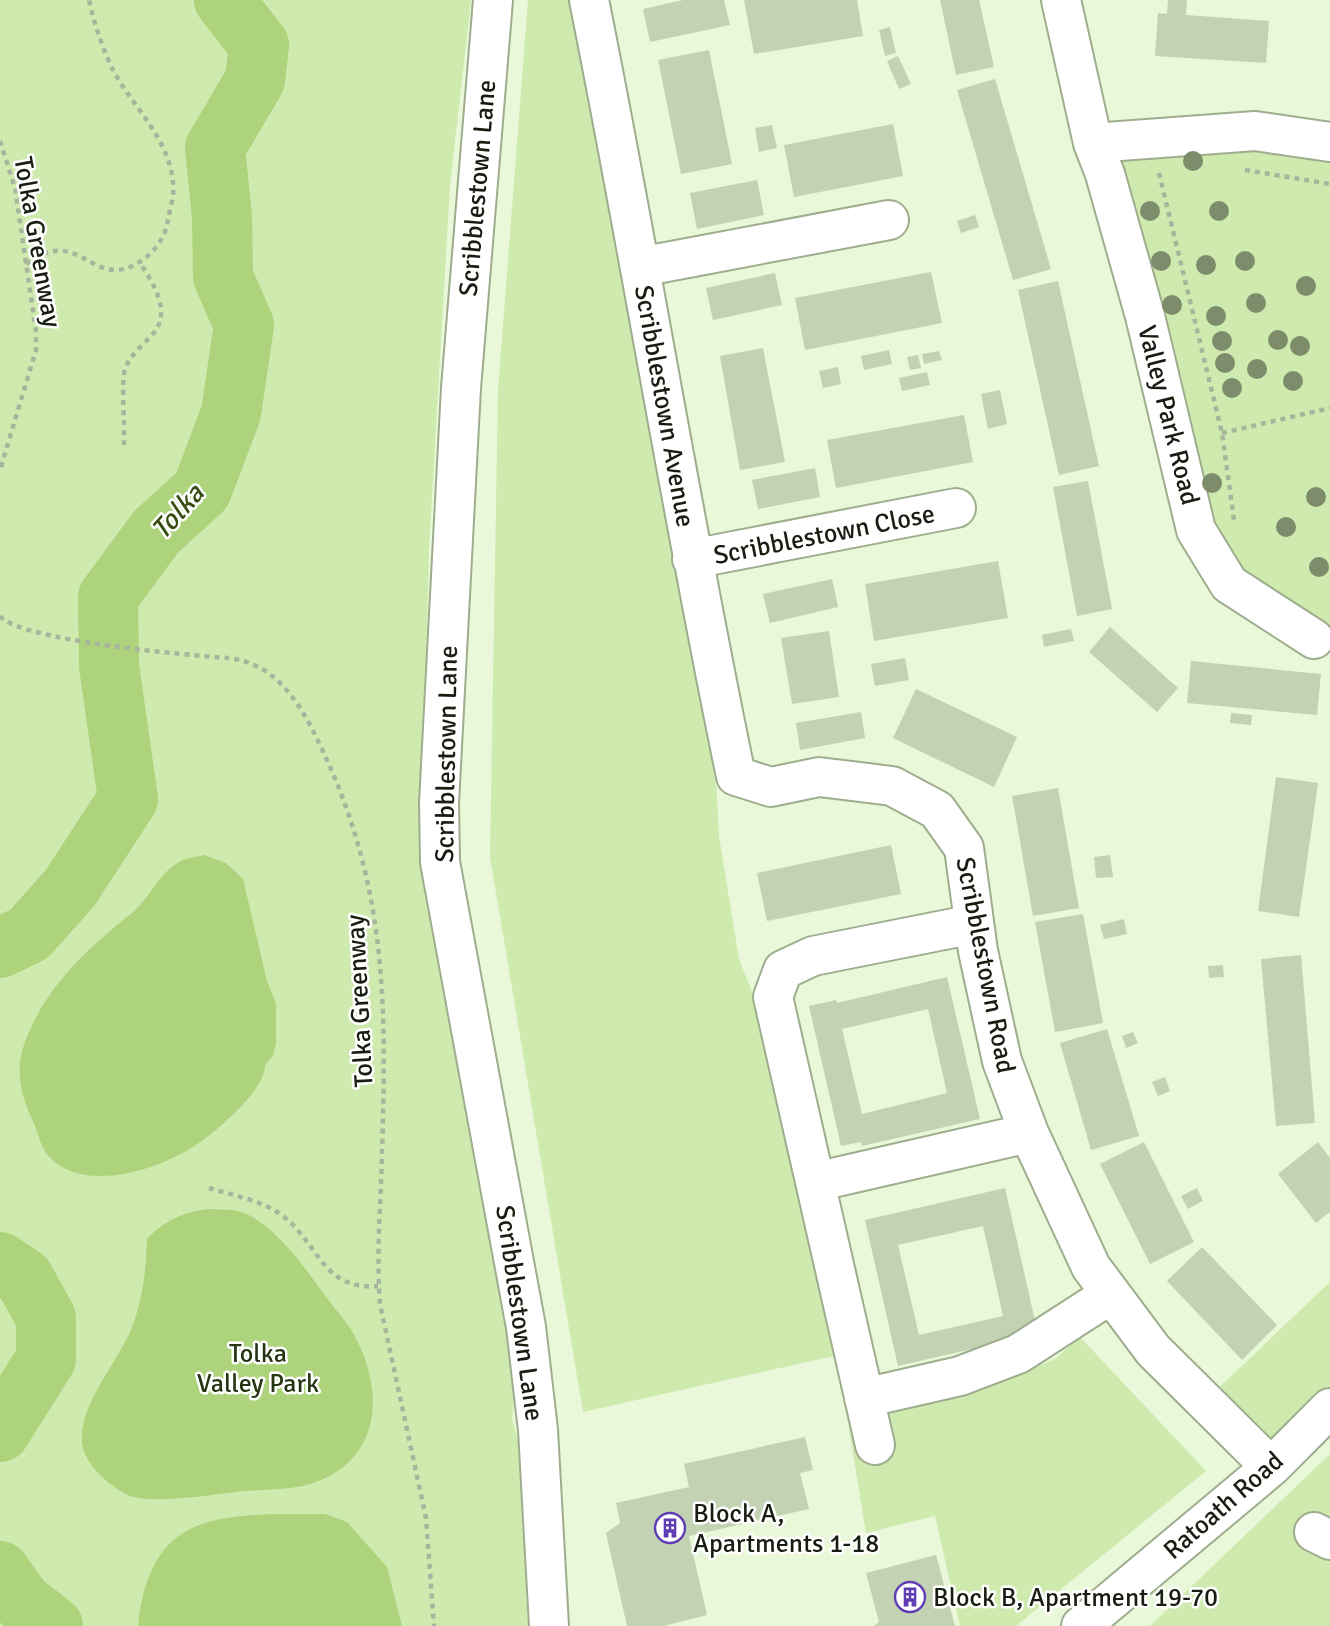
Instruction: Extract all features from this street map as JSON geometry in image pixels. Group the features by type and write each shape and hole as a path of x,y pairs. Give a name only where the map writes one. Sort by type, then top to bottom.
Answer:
{"street":[{"name":"Scribblestown Lane","path":"493,0 461,388 439,803 440,862 526,1326 538,1430 549,1626"},
{"name":"Scribblestown Avenue","path":"589,0 692,559 736,776 771,787"},
{"name":"Valley Park Road","path":"1061,0 1093,142 1105,174 1145,316 1196,530 1230,584 1314,639"},
{"path":"1093,142 1255,131 1330,142"},
{"path":"640,267 889,220"},
{"name":"Scribblestown Close","path":"692,559 956,508"},
{"name":"Scribblestown Road","path":"771,787 819,777 892,786 937,810 964,848 974,924 1002,1061 1029,1133 1091,1267 1153,1350 1271,1467"},
{"path":"875,1445 773,997 783,970 813,956 974,924"},
{"path":"815,1182 1029,1133"},
{"path":"864,1398 960,1376 1018,1354 1111,1294"},
{"name":"Ratoath Road","path":"1081,1626 1271,1467 1330,1408"}],"path":[{"path":"26,264 39,255 61,249 108,269 119,270 152,253 167,228 174,184 166,152 112,68 96,32 89,0"},
{"name":"Tolka Greenway","path":"0,141 15,188 36,349 0,470"},
{"path":"1158,169 1222,432 1235,525"},
{"path":"124,445 123,373 128,361 155,333 161,319 159,299 152,281 139,262"},
{"path":"1222,432 1330,408"},
{"name":"Tolka Greenway","path":"0,616 29,630 70,639 231,658 263,671 286,685 307,716 323,750 358,836 372,893 381,963 383,1108 379,1286 402,1416 426,1518 434,1626"},
{"path":"209,1188 277,1212 296,1226 314,1252 344,1283 358,1288 379,1286"}],"green space":[{"name":"Tolka Valley Park","path":"0,0 471,0 450,186 429,549 422,840 515,1321 516,1384 512,1419 530,1481 525,1567 528,1626 0,1626"},
{"path":"528,0 588,0 712,705 719,836 739,959 762,1017 847,1353 583,1412 490,857 498,390"},
{"path":"1096,124 1330,126 1330,643 1230,583"},
{"path":"1330,1282 1330,1397 1268,1464 1205,1401"},
{"path":"1080,1337 1206,1471 1016,1626 960,1626 935,1516 866,1533 845,1404 870,1417 966,1396 1055,1359"},
{"path":"1330,1454 1330,1626 1150,1626"}],"shaded area":[{"path":"204,855 226,863 243,879 267,981 276,1004 276,1044 273,1055 243,1105 207,1137 171,1159 126,1174 103,1176 81,1174 62,1167 46,1153 22,1091 20,1061 34,1022 56,986 70,970 138,907 165,873 181,861"},
{"path":"211,1209 235,1210 262,1223 285,1244 305,1268 350,1328 362,1350 373,1397 371,1419 365,1440 353,1458 334,1473 310,1484 182,1498 152,1499 130,1496 109,1483 90,1463 83,1448 85,1418 99,1386 126,1341 136,1316 143,1284 147,1239 176,1218"},
{"path":"325,1514 347,1522 387,1567 402,1626 138,1626 145,1586 158,1558 177,1538 199,1525 226,1518"}],"building":[{"path":"683,0 724,0 730,25 650,42 643,9"},
{"path":"744,0 857,0 863,36 754,54"},
{"path":"940,0 979,0 994,67 956,75"},
{"path":"1168,0 1187,0 1186,15 1269,21 1266,63 1155,56 1158,13 1167,14"},
{"path":"890,27 896,53 885,56 879,30"},
{"path":"709,50 732,164 681,174 658,60"},
{"path":"898,56 911,84 899,89 887,61"},
{"path":"995,79 1051,269 1013,280 957,90"},
{"path":"893,124 903,176 794,197 784,145"},
{"path":"772,125 777,148 759,152 755,128"},
{"path":"757,180 764,215 697,229 690,193"},
{"path":"975,215 979,227 961,233 957,221"},
{"path":"931,272 942,323 805,350 795,298"},
{"path":"775,273 782,305 713,320 706,288"},
{"path":"1058,281 1099,466 1059,475 1018,290"},
{"path":"763,348 785,462 740,470 720,356"},
{"path":"889,350 892,364 864,370 861,356"},
{"path":"939,351 942,360 924,364 922,354"},
{"path":"918,355 921,368 910,370 907,357"},
{"path":"838,367 841,384 823,388 819,371"},
{"path":"927,372 930,385 902,391 899,378"},
{"path":"1000,390 1007,424 988,429 981,394"},
{"path":"964,415 973,462 836,488 827,440"},
{"path":"815,468 820,497 758,509 752,480"},
{"path":"1088,481 1112,609 1077,616 1053,487"},
{"path":"998,561 1008,618 874,641 865,584"},
{"path":"832,579 838,607 770,623 763,594"},
{"path":"1110,627 1178,688 1157,712 1089,652"},
{"path":"1071,629 1074,641 1044,647 1042,635"},
{"path":"829,631 839,697 792,704 781,638"},
{"path":"905,658 909,680 875,686 871,664"},
{"path":"1191,661 1321,674 1317,715 1187,703"},
{"path":"916,689 1017,737 994,787 893,738"},
{"path":"861,712 865,738 800,750 796,723"},
{"path":"1231,713 1252,715 1251,725 1230,723"},
{"path":"1276,777 1318,783 1299,917 1258,911"},
{"path":"1058,788 1079,908 1033,916 1012,796"},
{"path":"891,845 901,894 767,921 757,873"},
{"path":"1110,855 1113,877 1096,878 1094,857"},
{"path":"1083,914 1103,1023 1055,1032 1035,922"},
{"path":"1124,919 1127,934 1104,939 1100,925"},
{"path":"1301,955 1315,1123 1276,1126 1261,959"},
{"path":"1223,965 1224,977 1209,978 1208,966"},
{"path":"947,977 980,1119 862,1146 861,1142 841,1146 809,1006 836,1000 837,1003","holes":["928,1009 947,1093 862,1114 842,1029"]},
{"path":"1107,1029 1139,1136 1091,1150 1060,1043"},
{"path":"1133,1032 1138,1043 1126,1048 1122,1036"},
{"path":"1165,1077 1170,1091 1158,1096 1152,1082"},
{"path":"1144,1142 1194,1242 1150,1264 1100,1164"},
{"path":"1318,1142 1330,1158 1330,1212 1316,1223 1278,1174"},
{"path":"1005,1188 1038,1334 898,1366 865,1220","holes":["983,1226 1003,1316 919,1335 898,1245"]},
{"path":"1197,1188 1203,1201 1188,1209 1181,1196"},
{"path":"1202,1247 1277,1325 1242,1360 1167,1281"},
{"name":"Block A, Apartments 1-18","path":"805,1437 813,1470 800,1473 809,1509 689,1536 707,1615 664,1626 627,1626 606,1533 620,1523 616,1503 689,1487 684,1464"},
{"name":"Block B, Apartment 19-70","path":"936,1555 955,1626 874,1626 879,1622 866,1573"}],"waterway":[{"name":"Tolka","path":"0,948 29,934 70,888 128,799 109,666 108,597 156,532 202,490 231,413 244,325 223,277 222,217 215,148 255,80 259,45 224,0"},
{"name":"Tolka","path":"0,1262 24,1278 46,1318 46,1359 0,1432"},
{"name":"Tolka","path":"0,1571 22,1602 53,1626"}],"place":[{"name":"Block A, Apartments 1-18","path":"670,1528"},
{"name":"Block B, Apartment 19-70","path":"910,1597"}]}
